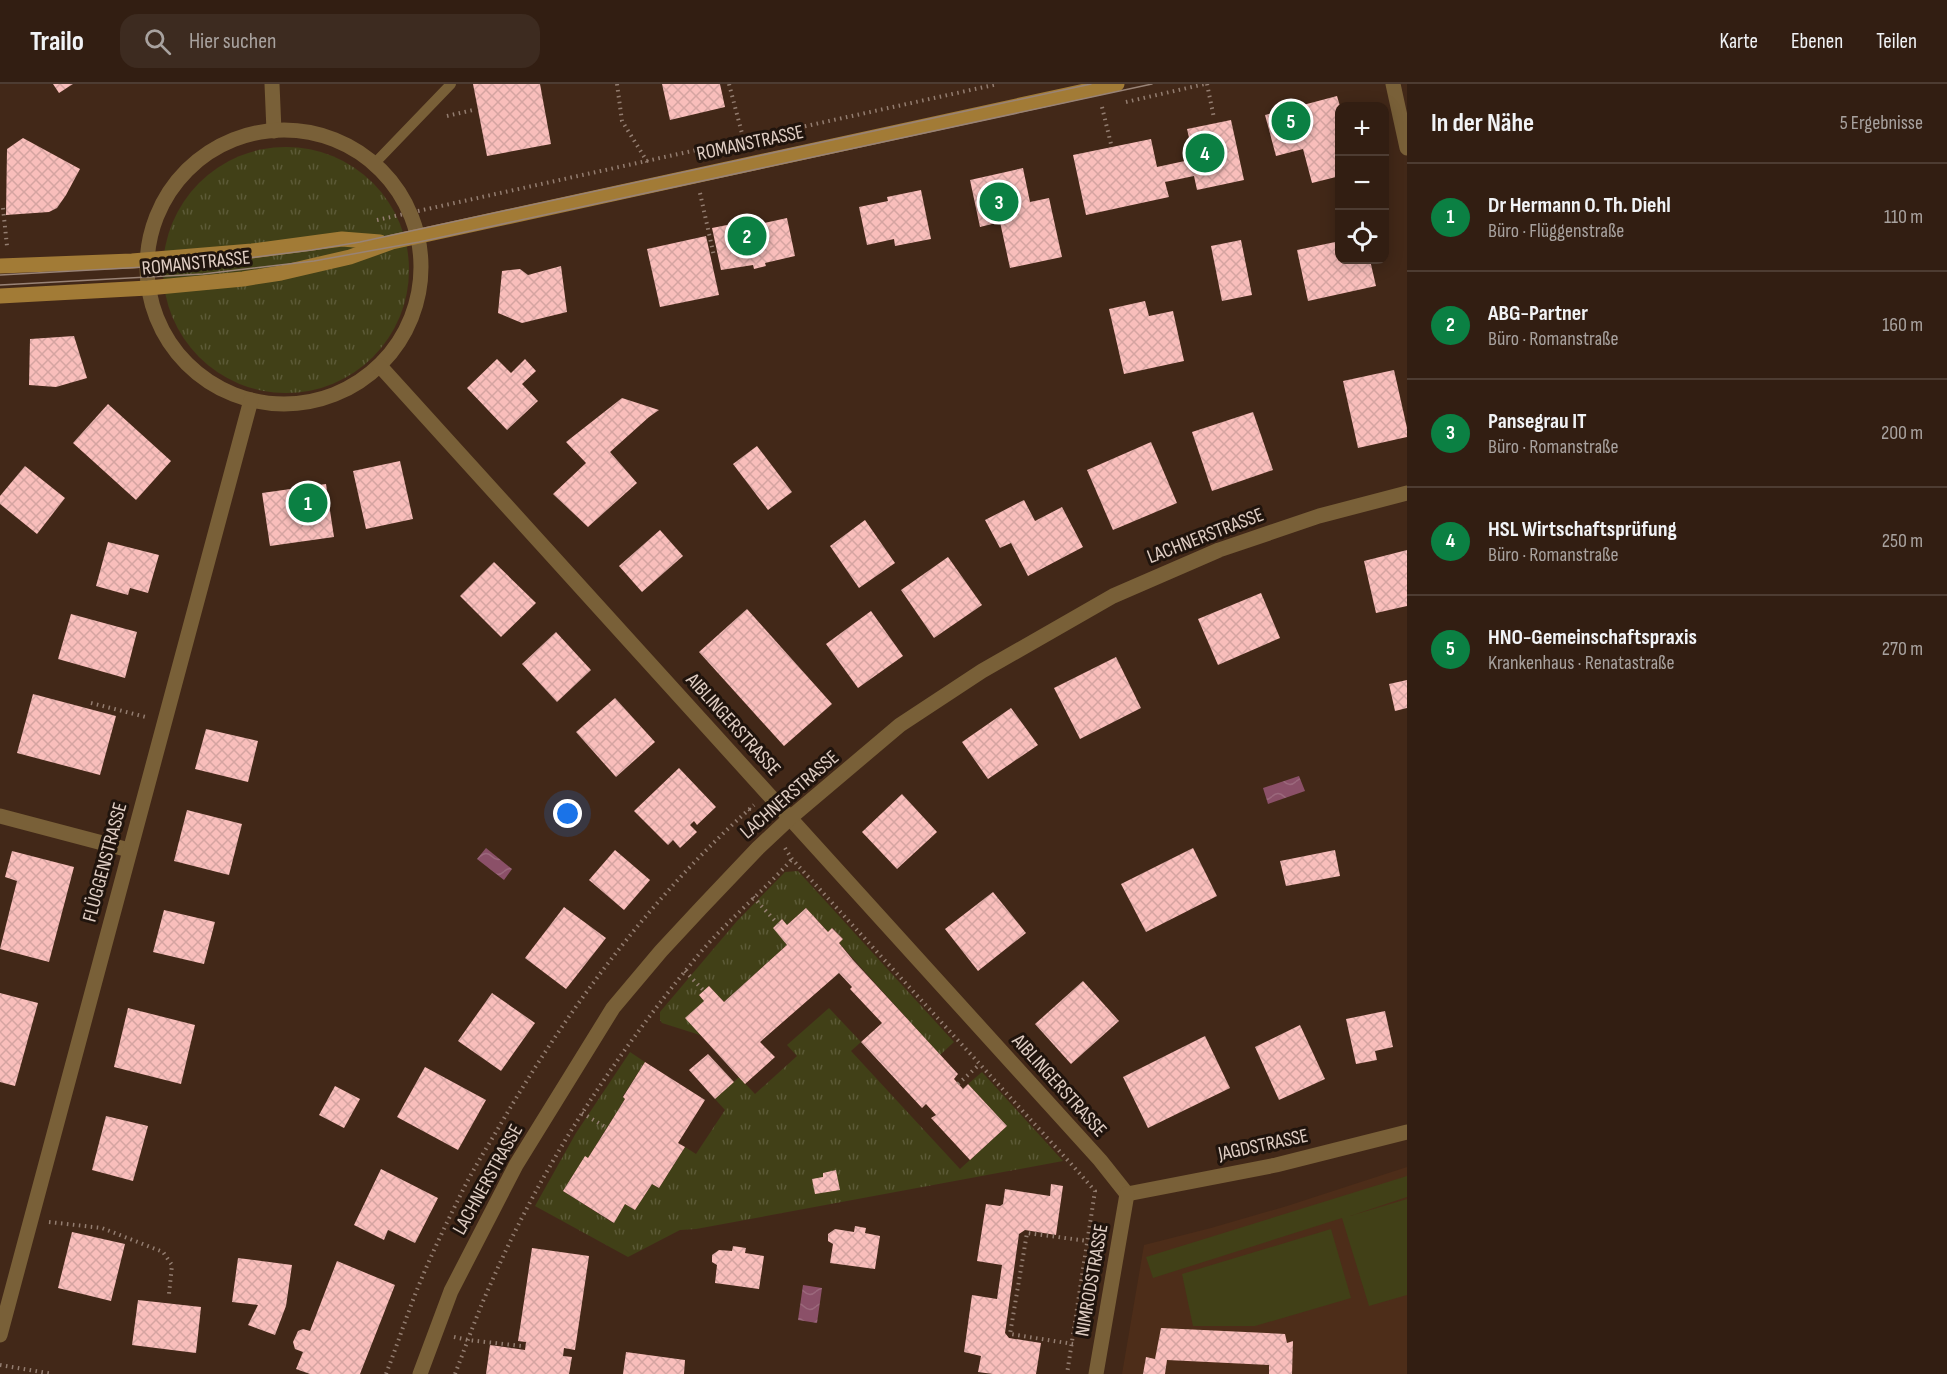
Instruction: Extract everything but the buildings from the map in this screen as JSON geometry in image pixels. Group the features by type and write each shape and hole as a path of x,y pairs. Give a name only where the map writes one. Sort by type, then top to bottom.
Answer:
{"main road":[{"name":"ROMANSTRASSE","path":"0,296 211,283 281,273 350,257 392,242 418,236 1118,84"},
{"name":"ROMANSTRASSE","path":"5,266 252,251 342,239 392,242"}],"street":[{"path":"272,84 274,131"},
{"path":"1393,84 1407,148"},
{"path":"274,131 299,131 323,136 345,145 374,164 399,193 411,214 418,236 421,258 418,298 404,334 380,366 352,386 320,400 286,405 251,400 227,392 205,379 186,363 170,343 158,321 148,288 147,259 157,215 169,193 184,173 204,156 226,144 249,135 274,131"},
{"name":"AIBLINGERSTRASSE","path":"380,366 1100,1160 1127,1194"},
{"name":"FLÜGGENSTRASSE","path":"0,1335 251,400"},
{"name":"LACHNERSTRASSE","path":"420,1374 451,1291 516,1165 613,1008 661,951 774,832 900,725 982,671 1113,596 1143,581 1241,543 1319,516 1407,493"},
{"path":"0,816 129,849"},
{"name":"JAGDSTRASSE","path":"1127,1194 1276,1164 1407,1132"},
{"name":"NIMRODSTRASSE","path":"1096,1374 1127,1194"}],"lane":[{"path":"374,164 451,84"}],"path":[{"path":"616,84 622,121 647,162 652,185"},
{"path":"729,84 750,164"},
{"path":"368,222 998,84"},
{"path":"1207,84 1214,118"},
{"path":"1097,88 1112,144"},
{"path":"696,176 714,256"},
{"path":"3,208 7,246 5,266"},
{"path":"0,247 7,246"},
{"path":"91,703 164,722"},
{"path":"774,832 792,859 1095,1191 1067,1374"},
{"path":"455,1374 492,1279 542,1180 582,1113 640,1028 696,958 792,859 807,837"},
{"path":"753,897 778,924"},
{"path":"686,971 704,991"},
{"path":"958,1084 980,1064"},
{"path":"582,1113 607,1128"},
{"path":"30,1221 102,1228 163,1252 172,1265 169,1294"},
{"path":"1073,1344 1010,1334 1027,1233 1088,1241"},
{"path":"468,1340 522,1346"},
{"path":"0,1365 53,1374"}],"shaded area":[{"path":"1407,1167 1407,1374 1122,1374 1144,1245 1287,1206"}],"green space":[{"path":"286,147 310,149 333,156 354,168 373,183 388,202 400,223 407,246 409,270 407,294 400,317 388,338 373,357 354,372 333,384 310,391 286,393 262,391 239,384 218,372 199,357 184,338 172,317 165,294 163,270 165,246 172,223 184,202 199,183 218,168 239,156 262,149"},
{"path":"798,871 954,1042 940,1055 839,943 843,939 833,928 828,932 806,908 787,925 782,919 774,927 787,945 724,1002 709,986 699,995 704,1001 700,1035 662,1023 660,1012 737,921 785,872"},
{"path":"829,1008 861,1042 851,1051 960,1169 1007,1126 968,1084 982,1072 1063,1161 696,1229 680,1230 628,1257 535,1206 576,1133 630,1052 645,1062 588,1158 585,1157 563,1191 613,1223 625,1204 635,1210 652,1184 659,1188 685,1147 696,1154 725,1110 715,1099 739,1077 755,1094 797,1056 787,1045"},
{"path":"1407,1176 1407,1197 1350,1216 1407,1199 1407,1295 1369,1306 1342,1218 1153,1278 1146,1257"},
{"path":"1331,1229 1351,1298 1255,1326 1193,1326 1182,1274"}],"water":[{"path":"1299,776 1305,791 1268,804 1263,788"},
{"path":"486,848 512,869 504,880 477,859"},
{"path":"803,1285 822,1288 817,1323 798,1320"}],"tram line":[{"path":"0,275 200,264 360,242 1091,84"},
{"path":"0,285 203,274 314,261 419,242 1152,84"}],"place":[{"name":"HNO-Gemeinschaftspraxis","path":"1291,121"},
{"name":"HSL Wirtschaftsprüfung","path":"1205,153"},
{"name":"Pansegrau IT","path":"999,202"},
{"name":"ABG-Partner","path":"747,236"},
{"name":"Dr Hermann O. Th. Diehl","path":"308,503"}]}
